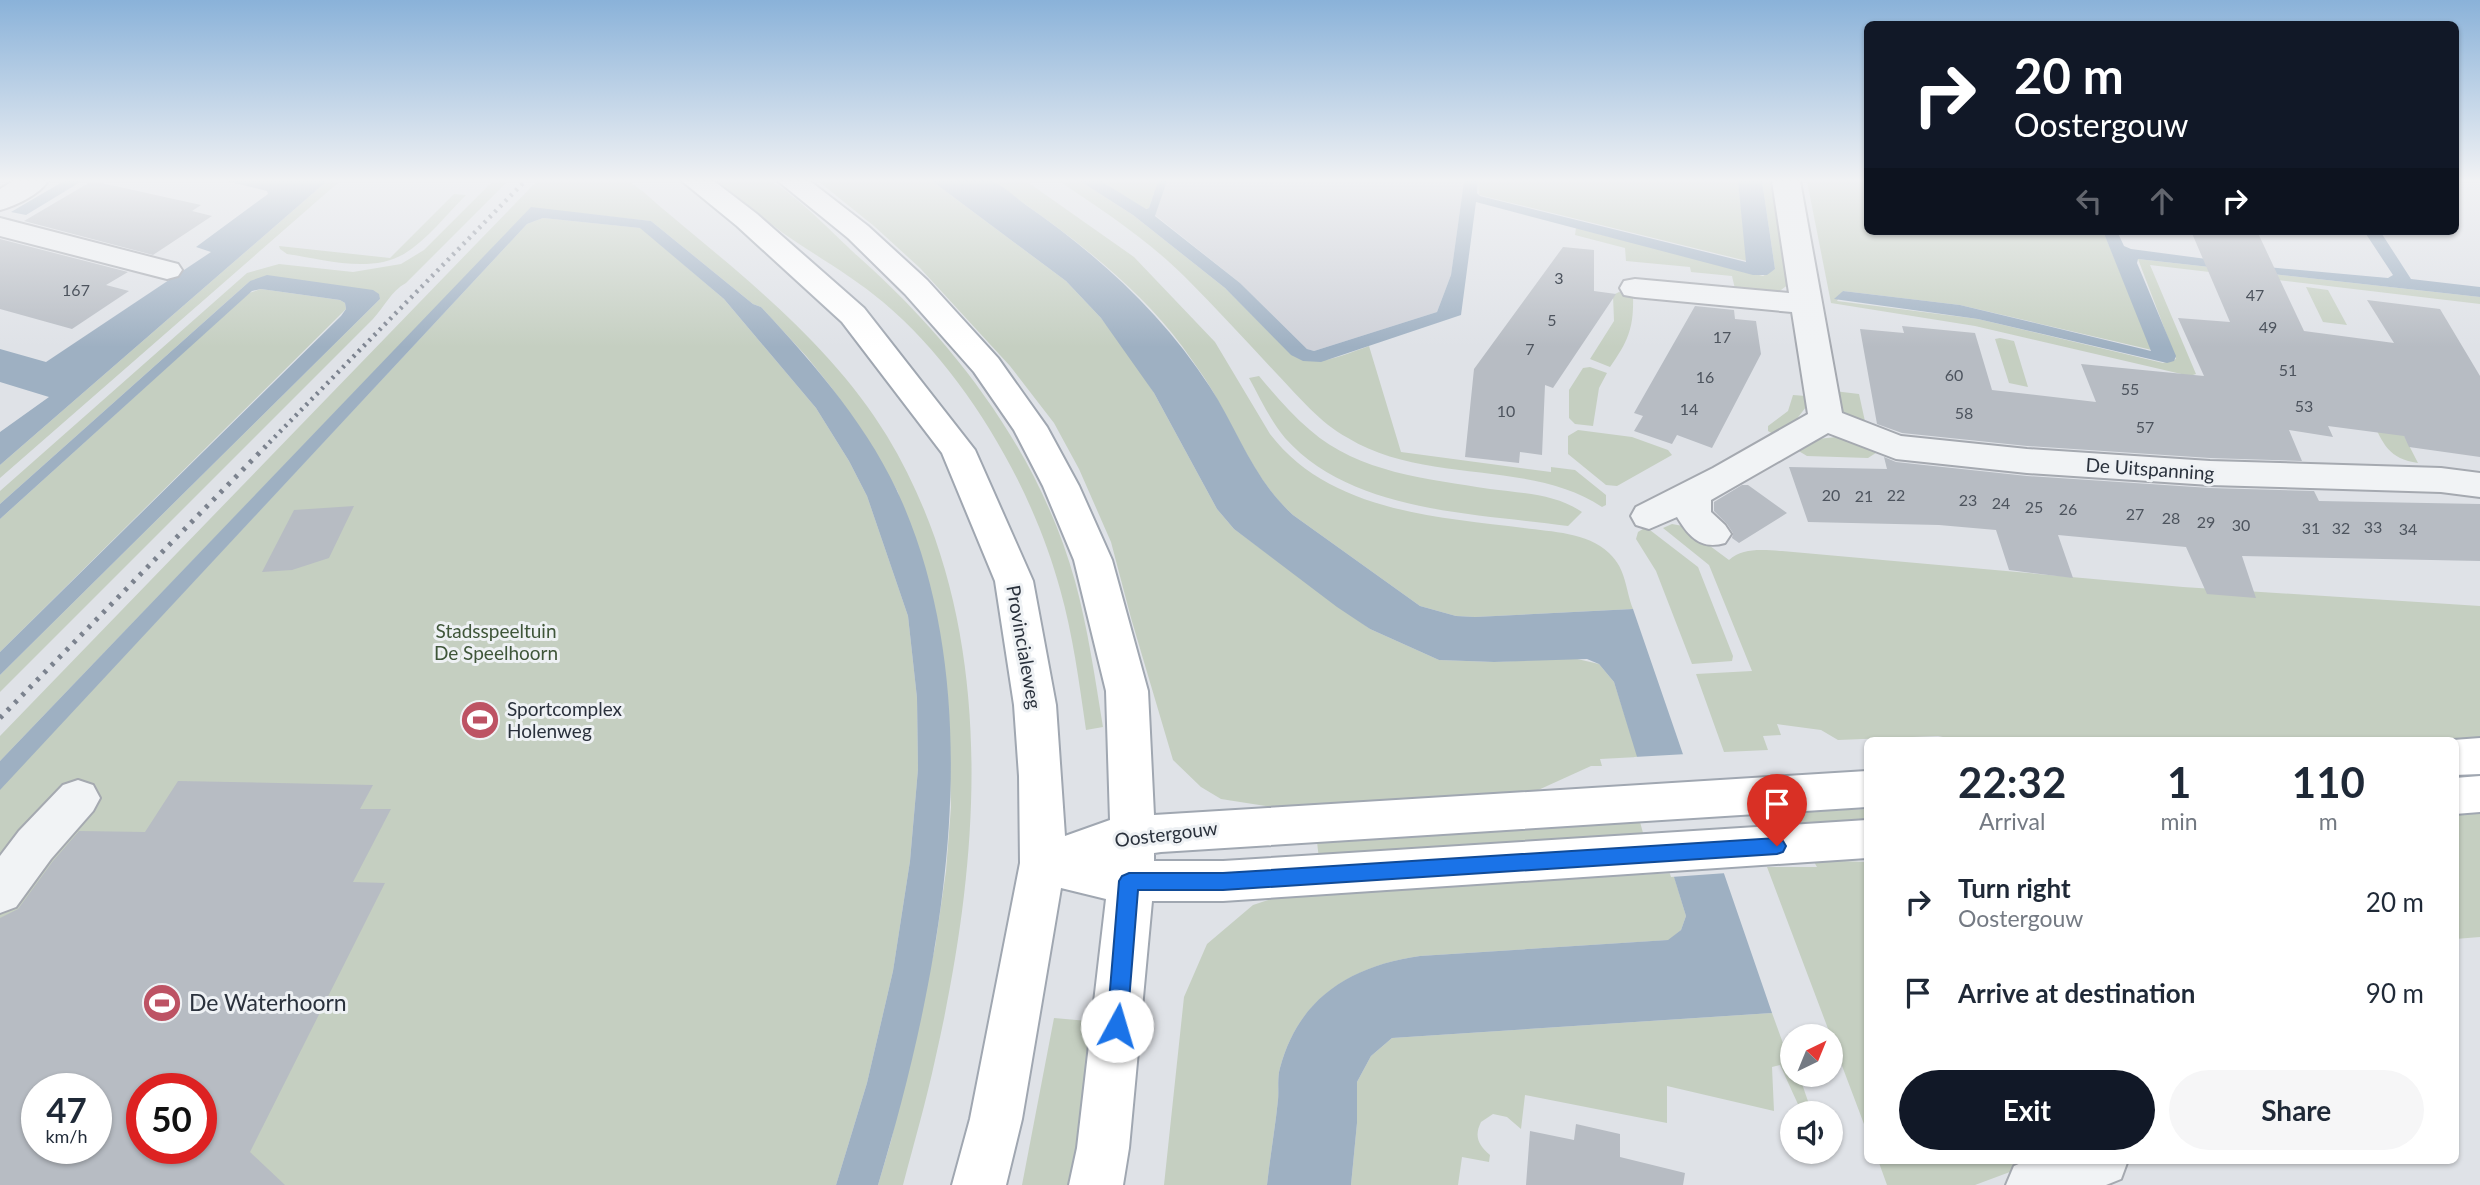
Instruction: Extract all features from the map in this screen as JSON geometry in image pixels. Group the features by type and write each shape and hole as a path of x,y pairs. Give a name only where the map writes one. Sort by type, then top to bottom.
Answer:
{"main road":[{"name":"Provincialeweg","path":"765,236 853,315 958,450 1014,580 1035,705 1041,776 1043,863 996,1119 979,1185"},
{"path":"862,236 944,317 1003,388 1030,427 1061,486 1093,560 1127,691 1131,859 1125,953 1104,1148 1096,1185"},
{"path":"2459,757 2480,756"},
{"name":"Oostergouw","path":"1043,863 1113,881 1131,859 1244,826 1634,805 1864,789"},
{"path":"2459,796 2480,794"},
{"name":"Oostergouw","path":"1131,859 1223,881 1864,839"}],"street":[{"path":"36,236 167,270"},
{"path":"1649,516 1695,494 1826,419 1795,236"},
{"path":"1635,288 1806,304"},
{"name":"De Uitspanning","path":"1826,419 1896,447 2027,461 2210,474 2429,479 2480,485"},
{"path":"1695,494 1692,500 1693,514 1712,534"},
{"path":"0,892 34,845 78,798"},
{"path":"2034,1185 2091,1164"}],"shaded area":[{"path":"1182,236 1456,236 1451,275 1437,312 1314,351 1307,349 1240,283"}],"green space":[{"path":"263,236 277,236 0,478 0,465"},
{"path":"412,236 426,236 404,254 390,260 361,264 287,254 279,246 390,258"},
{"path":"438,236 453,236 396,290 373,319 0,692 0,675 380,299 250,281 0,504 0,491 247,273 279,264 353,272 401,264 424,250"},
{"path":"483,236 504,236 0,761 0,736"},
{"name":"Sportcomplex Holenweg","path":"516,236 651,236 724,299 816,408 867,496 908,616 917,698 918,769 910,861 893,971 867,1083 836,1185 0,1185 0,789"},
{"path":"670,236 696,236 762,293 830,360 874,416 923,508 949,584 964,662 971,741 970,822 963,902 951,982 931,1076 903,1185 878,1185 891,1141 935,947 946,871 951,807 948,720 898,492 863,432 831,387 761,307 753,304"},
{"path":"788,236 837,236 930,328 962,365 991,405 1017,446 1060,535 1084,617 1103,727 1086,730 1069,624 1048,550 1032,510 992,433 968,396 913,330 883,302"},
{"path":"885,236 1006,236 1066,281 1101,318 1154,393 1217,509 1234,529 1370,629 1439,660 1494,662 1573,658 1599,664 1614,682 1638,757 1600,759 1602,766 1591,766 1536,791 1272,807 1221,799 1201,787 1173,760 1111,542 1079,469 1054,423 1010,366 920,268"},
{"path":"1068,236 1105,236 1134,257 1215,342 1270,434 1294,460 1322,480 1353,495 1420,514 1557,532 1590,541 1615,559 1625,580 1633,609 1475,617 1456,616 1420,606 1293,515 1280,502 1258,472 1209,384 1182,346 1141,299"},
{"path":"1138,236 1160,236 1225,288 1291,354 1311,360 1330,359 1369,346 1401,452 1551,472 1551,467 1575,470 1606,495 1606,505 1602,507 1574,492 1543,483 1410,462 1378,452 1348,438 1310,409 1209,302"},
{"path":"1580,236 1608,236 1763,276 1775,269 1770,236 1782,236 1789,284 1777,293 1735,289 1732,276 1691,272 1690,267 1626,261 1625,248"},
{"path":"1647,236 1744,236 1747,261"},
{"path":"1818,236 2105,236 2152,350 1960,305 1843,291 1837,301 1978,319 2163,363 2176,359 2138,259 2480,297 2480,304 2150,265 2196,374 2190,376 1975,326 1831,303"},
{"path":"2306,287 2328,290 2347,325 2323,322"},
{"path":"261,289 340,300 345,303 346,309 0,652 0,519 249,293"},
{"path":"1619,292 1633,294 1632,316 1626,341 1610,367 1590,359 1614,321 1613,295"},
{"path":"1995,339 2014,341 2028,387 2009,383"},
{"path":"1590,367 1607,373 1599,388 1593,426 1575,424 1569,418 1569,390 1583,368"},
{"path":"1259,376 1303,424 1350,456 1395,472 1549,498 1582,512 1568,526 1494,517 1417,505 1344,482 1313,463 1285,438 1249,378"},
{"path":"1834,391 1859,394 1866,426 1842,411"},
{"path":"1793,395 1806,396 1806,407 1792,425 1775,435 1768,431 1768,426 1788,411"},
{"path":"2372,420 2398,424 2418,463 2400,458 2388,449"},
{"path":"1578,430 1632,437 1668,450 1672,455 1617,486 1606,485 1568,454 1568,436"},
{"path":"1836,437 1853,440 1879,451 1868,458 1807,456 1797,450 1818,439"},
{"path":"1672,524 1683,526 1729,560 1747,551 1761,550 2183,587 2480,606 2480,737 1938,736 1838,740 1821,730 1777,724 1781,735 1763,736 1768,750 1724,752 1696,674 1752,671 1709,565 1663,528"},
{"path":"1646,527 1698,567 1733,656 1732,661 1692,664 1656,571 1636,539 1638,532"},
{"path":"2480,805 2480,937 2459,939 2459,806"},
{"path":"1864,809 1864,825 1773,833 1765,814"},
{"path":"1640,822 1645,840 1319,859 1317,842"},
{"path":"1813,860 1864,862 1864,1124 1843,1068 1843,1024 1826,1024 1767,867 1817,867"},
{"path":"1632,870 1634,875 1673,873 1686,916 1681,930 1669,940 1420,956 1372,968 1351,977 1315,1004 1300,1022 1289,1043 1279,1072 1267,1185 1164,1185 1184,997 1207,944 1253,905 1299,890"},
{"path":"1772,1013 1780,1035 1780,1065 1772,1067 1774,1111 1667,1086 1667,1123 1525,1095 1521,1129 1507,1117 1493,1114 1481,1122 1478,1140 1490,1155 1489,1162 1462,1157 1458,1185 1351,1185 1357,1123 1357,1082 1371,1056 1392,1038"},
{"path":"1054,1018 1099,1022 1079,1185 1022,1185"},
{"path":"1790,1087 1803,1087 1808,1101 1796,1101"},
{"path":"1879,1164 2031,1164 1975,1185 1887,1185"}],"water":[{"path":"211,236 263,236 0,465 0,432 49,397 0,382 0,349 46,362 211,252 196,247"},
{"path":"503,236 516,236 0,790 0,761"},
{"path":"650,236 670,236 753,304 761,307 822,375 859,424 890,476 903,504 930,584 945,669 951,756 947,844 937,933 921,1020 878,1185 836,1185 867,1083 893,971 910,861 918,769 917,698 908,616 867,496 849,461 816,408 724,299"},
{"path":"1006,236 1068,236 1103,265 1150,310 1191,360 1220,403 1257,470 1279,501 1293,515 1420,606 1456,616 1475,617 1633,609 1772,1013 1392,1038 1371,1056 1357,1082 1357,1123 1351,1185 1267,1185 1279,1072 1300,1022 1314,1004 1331,989 1372,968 1420,956 1668,940 1681,930 1686,916 1614,682 1599,664 1587,659 1494,662 1439,660 1370,629 1337,607 1234,529 1217,509 1154,393 1101,318 1066,281"},
{"path":"1160,236 1181,236 1240,283 1307,349 1314,351 1437,312 1451,275 1456,236 1471,236 1461,315 1321,362 1303,361 1291,355 1225,288"},
{"path":"1606,236 1642,236 1746,262 1743,236 1770,236 1775,269 1767,275 1753,275"},
{"path":"2105,236 2119,236 2124,246 2131,249 2267,267 2388,278 2393,275 2367,236 2383,236 2411,279 2480,287 2480,297 2138,259 2137,263 2176,356 2174,361 2167,363 1978,319 1834,299 1843,291 1960,305 2151,351"},
{"path":"267,275 373,290 379,294 380,299 0,675 0,652 341,316 346,309 345,303 340,300 261,289 252,291 0,519 0,504 250,281"}],"pier":[{"path":"1687,754 1727,873 1671,877 1634,757"}],"building":[{"path":"82,236 181,236 153,255"},
{"path":"2193,236 2259,236 2304,331 2394,343 2367,300 2440,309 2480,376 2480,457 2409,447 2404,436 2328,426 2333,437 2289,430 2302,461 2027,446 1902,433 1877,424 1860,329 1904,333 1902,326 1975,333 1992,390 2096,402 2081,364 2204,376 2178,318 2230,322"},
{"path":"0,239 128,272 106,285 129,291 72,329 0,309"},
{"path":"1563,247 1594,250 1594,291 1616,294 1553,388 1545,385 1542,455 1520,452 1519,463 1465,457 1474,369"},
{"path":"1695,306 1734,310 1735,319 1756,321 1761,354 1712,448 1677,435 1672,444 1634,431 1643,416 1634,413"},
{"path":"1884,457 1896,462 2027,476 2210,488 2314,491 2319,501 2480,504 2480,561 2242,556 2256,598 2207,594 2186,547 2058,535 2073,578 2009,570 1996,530 1939,525 1808,522 1789,467 1887,469"},
{"path":"1742,485 1748,485 1787,513 1739,543 1732,538 1733,533 1727,524 1714,511 1714,502"},
{"path":"354,506 329,558 292,570 262,572 294,510"},
{"name":"De Waterhoorn","path":"178,781 373,785 360,809 391,809 353,882 385,883 250,1152 285,1185 0,1185 0,918 18,909 79,831 145,832"},
{"path":"1576,1124 1620,1134 1620,1157 1685,1173 1683,1185 1526,1185 1530,1131 1574,1140"}],"railway":[{"path":"264,448 471,236"},
{"path":"0,718 266,446"}],"place":[{"name":"Sportcomplex Holenweg","path":"480,720"},
{"name":"De Waterhoorn","path":"162,1003"}],"route":[{"path":"1117,1026 1129,881 1223,881 1777,846"}],"park label":[{"name":"Stadsspeeltuin De Speelhoorn","path":"496,642"}]}
